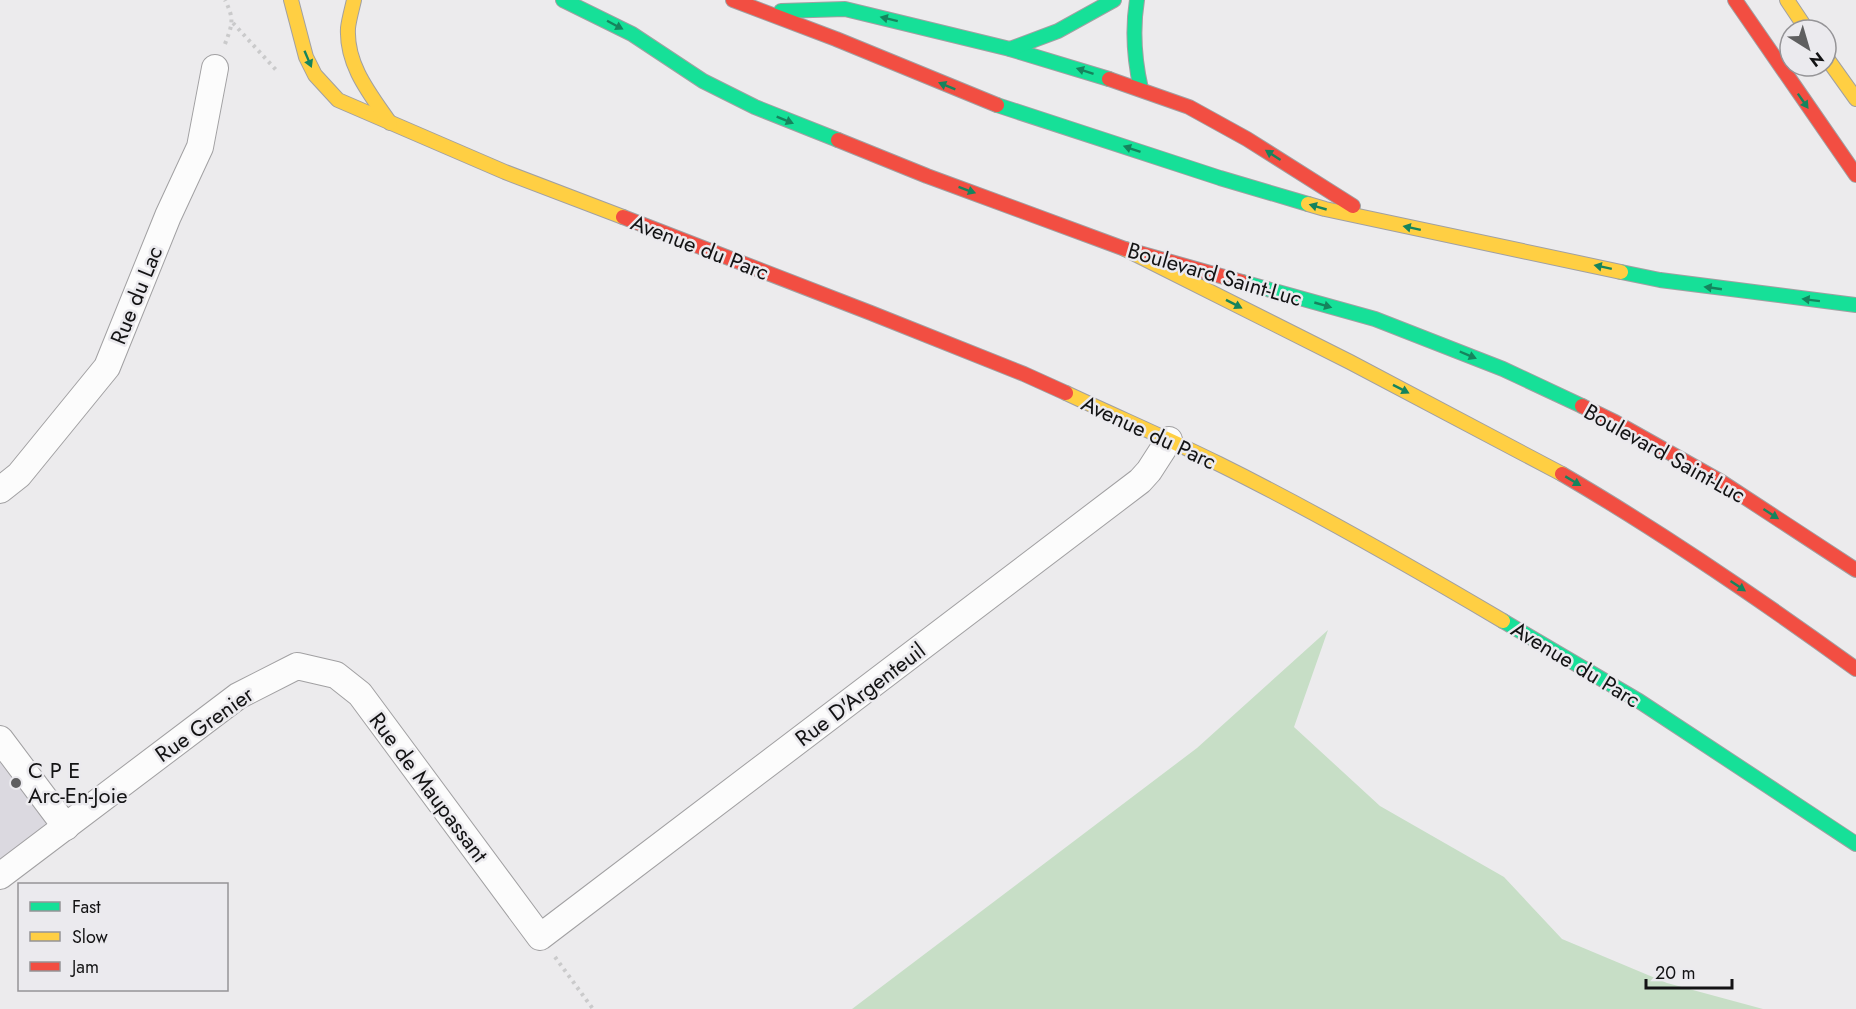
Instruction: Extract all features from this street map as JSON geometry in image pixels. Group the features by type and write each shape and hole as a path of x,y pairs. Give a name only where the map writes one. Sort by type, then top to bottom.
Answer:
{"main road":[{"name":"Avenue du Parc","path":"291,0 301,43 315,75 338,100 505,172 1024,374 1263,486 1350,532 1546,645 1693,735 1856,844"},
{"path":"354,0 348,28 352,61 360,79 390,123"},
{"name":"Boulevard Saint-Luc","path":"562,0 632,34 703,81 755,107 927,176 1125,249 1375,319 1503,369 1565,397 1664,450 1738,493 1856,570"},
{"path":"733,0 985,101 1220,178 1325,209 1660,280 1856,305"},
{"path":"1010,49 1058,31 1114,0"},
{"path":"1137,0 1132,40 1141,88"},
{"path":"1735,0 1856,175"},
{"path":"1787,0 1799,18"},
{"path":"765,11 845,9 1010,49 1141,88 1189,107 1247,139 1375,220"},
{"path":"1838,74 1856,99"},
{"path":"1125,249 1350,362 1562,474 1619,508 1757,598 1856,669"}],"street":[{"name":"Rue du Lac","path":"0,490 19,475 107,367 168,216 200,147 215,68"},
{"name":"Rue D'Argenteuil","path":"540,937 1140,481 1154,465 1169,440"},
{"name":"Rue de Maupassant","path":"297,666 336,675 360,694 540,937"},
{"name":"Rue Grenier","path":"0,876 238,696 297,666"},
{"path":"0,739 66,827"}],"path":[{"path":"225,0 233,23"},
{"path":"540,937 592,1009"}],"shaded area":[{"name":"C P E Arc-En-Joie","path":"0,739 66,827 0,874"}],"green space":[{"path":"1328,630 1294,727 1380,806 1504,877 1562,939 1667,983 1763,1009 852,1009 1197,748"}],"traffic: fast":[{"path":"563,0 632,34 703,81 755,107 838,140"},
{"path":"1010,49 1058,31 1114,0"},
{"path":"1137,0 1134,44 1141,89"},
{"path":"781,11 845,9 1010,49 1109,79"},
{"path":"997,105 1220,178 1308,204"},
{"path":"1621,272 1660,280 1856,305"},
{"path":"1242,282 1375,319 1503,369 1582,406"},
{"path":"1503,621 1639,701 1856,844"}],"traffic: slow":[{"path":"291,0 306,57 315,75 338,100 505,172 623,217"},
{"path":"354,0 348,28 351,54 361,78 390,123"},
{"path":"1787,0 1799,18"},
{"path":"1838,74 1856,99"},
{"path":"1308,204 1621,272"},
{"path":"1125,249 1350,362 1562,474"},
{"path":"1066,393 1255,482 1503,621"}],"traffic: jam":[{"path":"733,0 836,39 997,105"},
{"path":"1735,0 1856,175"},
{"path":"1109,79 1189,107 1247,139 1353,206"},
{"path":"838,140 927,176 1125,249 1242,282"},
{"path":"623,217 871,313 1066,393"},
{"path":"1582,406 1720,481 1856,570"},
{"path":"1562,474 1711,568 1856,669"}],"place":[{"name":"C P E Arc-En-Joie","path":"16,783"}]}
